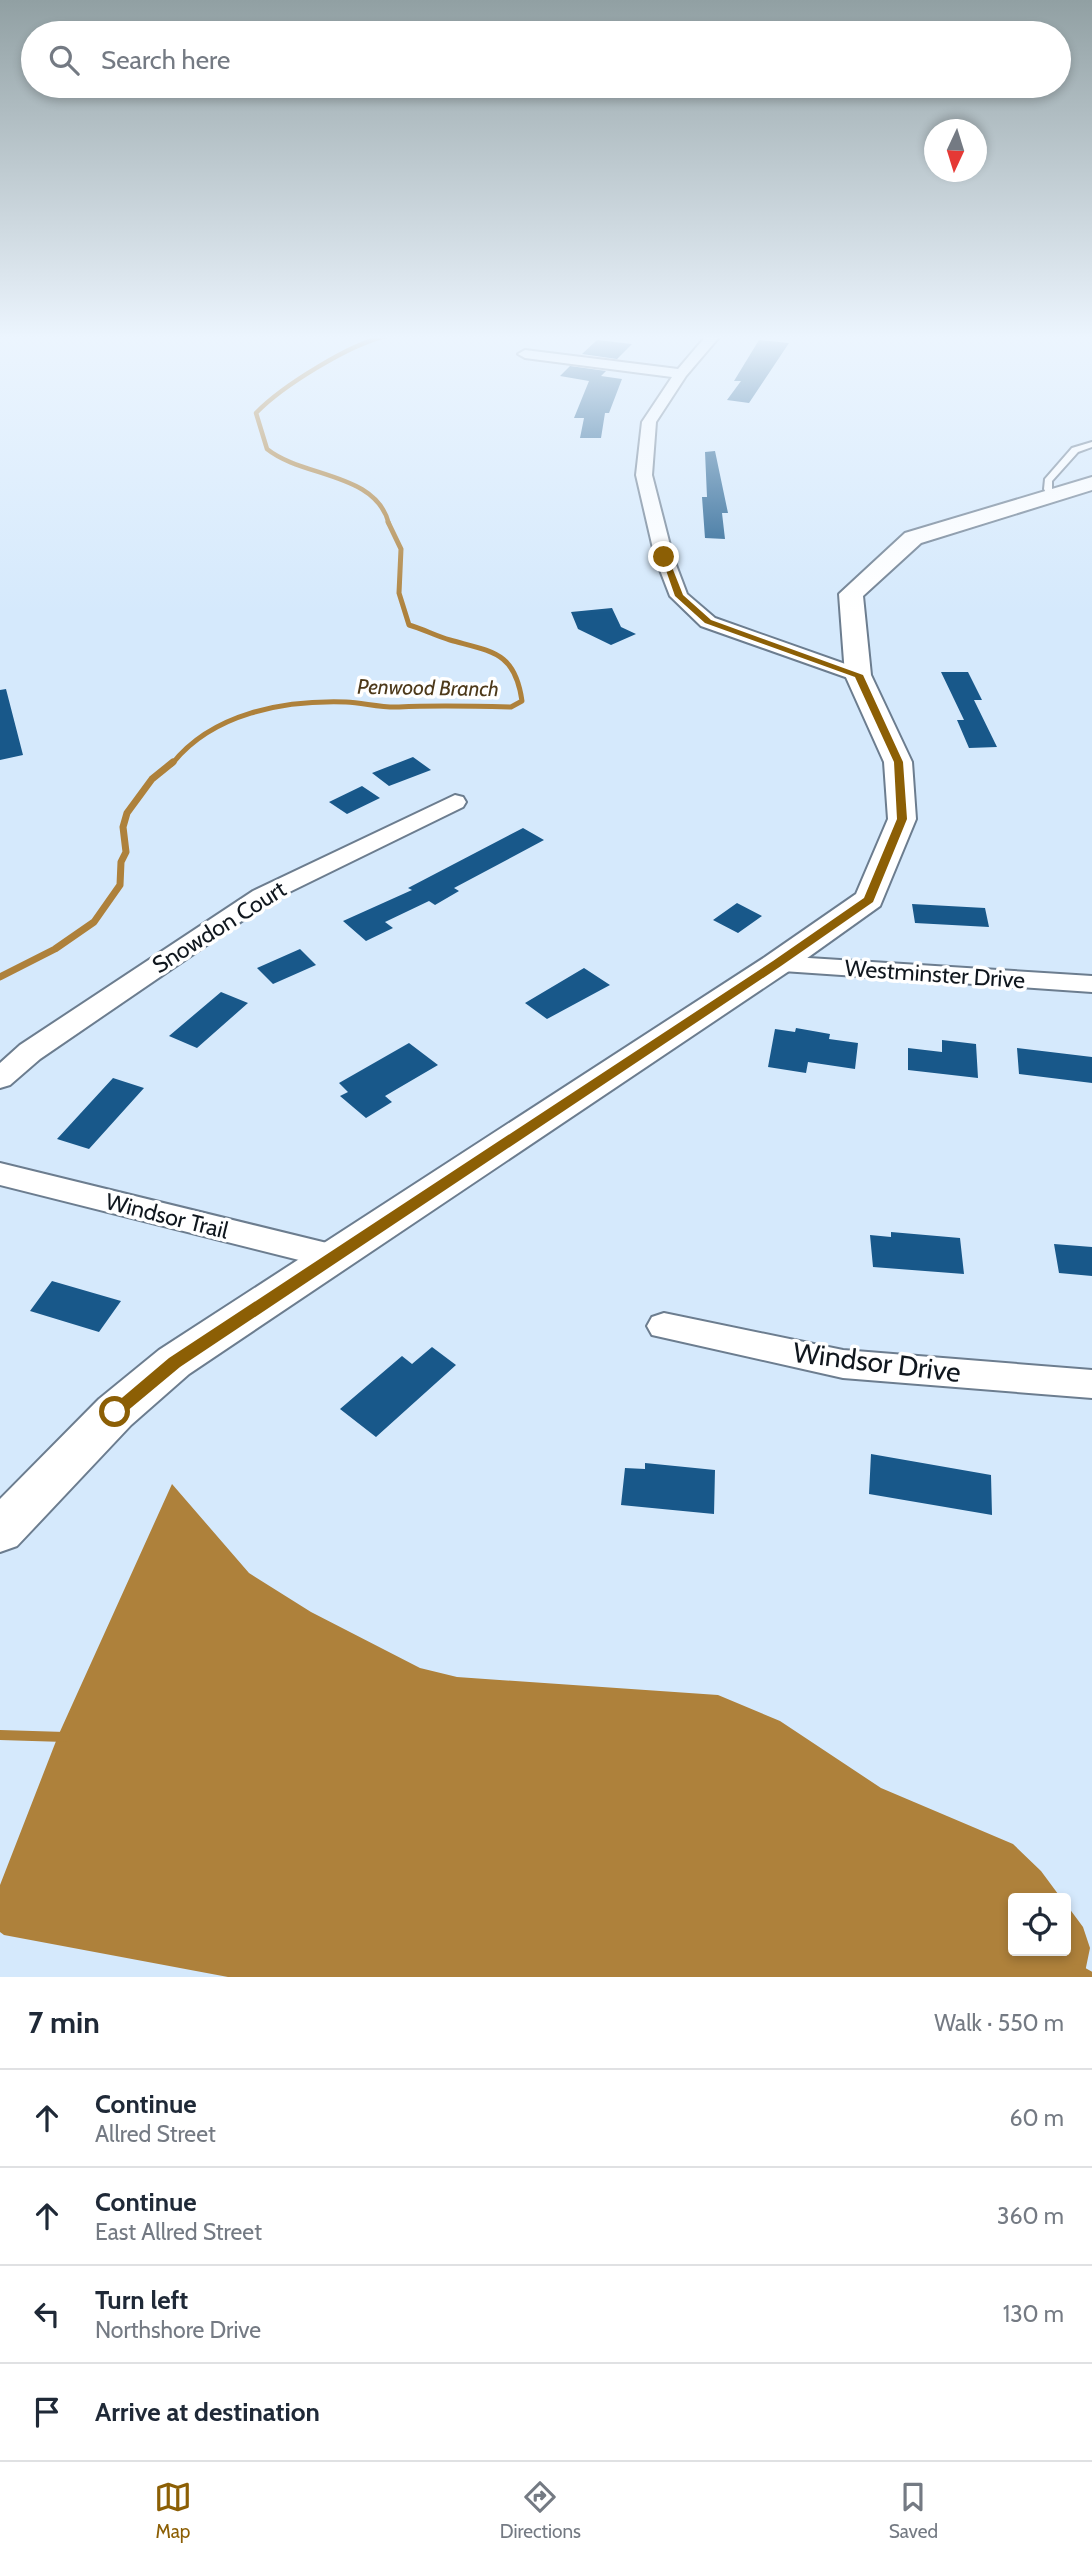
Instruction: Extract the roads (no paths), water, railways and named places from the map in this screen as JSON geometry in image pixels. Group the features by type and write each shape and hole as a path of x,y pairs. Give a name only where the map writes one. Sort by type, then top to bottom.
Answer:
{"street":[{"path":"648,428 644,475 664,557 679,596 708,622 858,675"},
{"path":"0,1531 115,1412 174,1362 777,964 869,900 902,819 898,762 858,675 851,594 913,538 1092,483"},
{"name":"Snowdon Court","path":"0,1078 30,1052 262,896 455,802"},
{"name":"Westminster Drive","path":"777,964 1092,984"},
{"name":"Windsor Trail","path":"0,1174 335,1257"},
{"name":"Windsor Drive","path":"664,1326 843,1364 1092,1384"}],"lane":[{"path":"1052,496 1048,481 1075,450 1092,444"}],"waterway":[{"name":"Penwood Branch","path":"261,428 267,449 299,466 337,478 370,494 382,507 389,524"},
{"name":"Penwood Branch","path":"172,764 188,747 228,721 274,707 322,702 393,707 511,707 522,701 514,672 500,657 409,625 399,593 401,549 388,522"},
{"name":"Penwood Branch","path":"0,977 55,949 94,922 120,885 121,862 126,852 123,827 127,813 152,779 173,762"},
{"path":"0,1735 65,1737"},
{"path":"1077,1969 1091,1977"}]}
